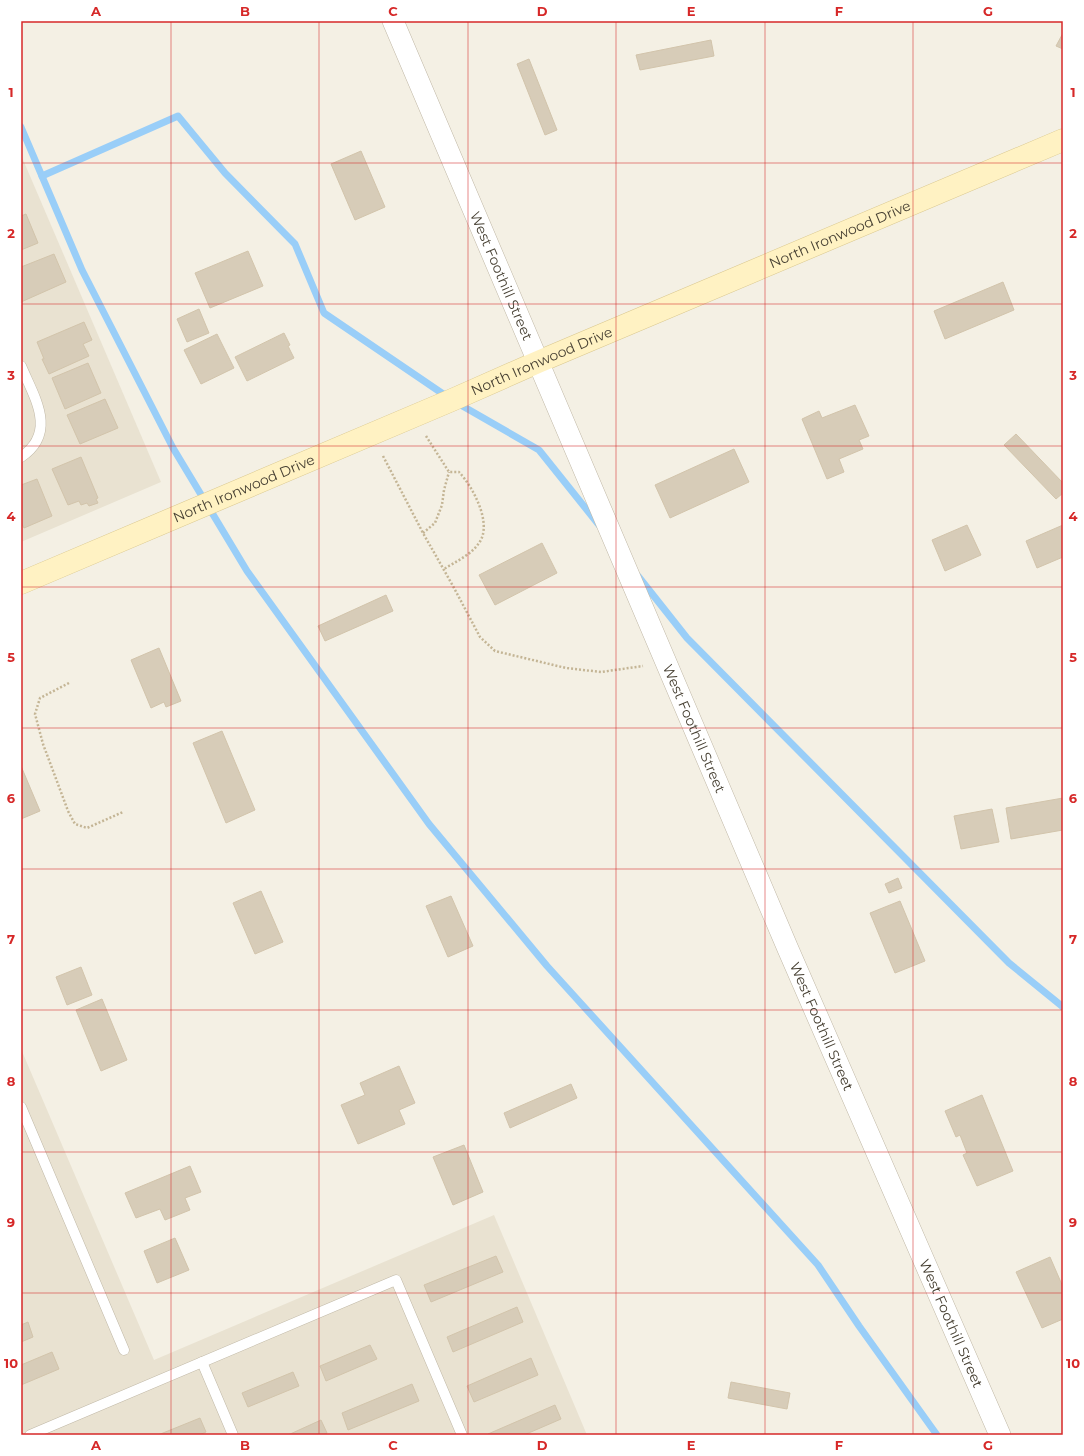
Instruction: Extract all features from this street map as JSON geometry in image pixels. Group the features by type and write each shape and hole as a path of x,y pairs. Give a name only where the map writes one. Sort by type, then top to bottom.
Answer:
{"street":[{"name":"West Foothill Street","path":"393,21 788,949 1000,1435"},
{"name":"North Ironwood Drive","path":"21,583 1063,140"}],"lane":[{"path":"21,366 38,405 42,420 40,435 33,447 21,457"},
{"path":"21,1107 124,1350"},
{"path":"30,1435 396,1280 462,1435"},
{"path":"202,1362 233,1435"}],"path":[{"path":"414,416 449,472 442,505 435,523 423,533"},
{"path":"372,434 423,533 480,637 495,651 566,668 600,672 638,667 664,659"},
{"path":"444,569 470,552 480,543 484,528 480,506 467,480 459,472 449,472"},
{"path":"69,683 40,698 35,714 43,744 68,812 75,824 86,828 123,812"}],"shaded area":[{"path":"21,155 161,482 21,542"},
{"path":"21,1049 154,1360 494,1215 587,1435 21,1435"}],"building":[{"path":"1063,33 1063,49 1056,46"},
{"path":"711,40 714,56 640,70 636,55"},
{"path":"529,59 557,130 545,135 517,64"},
{"path":"361,151 385,207 355,220 331,164"},
{"path":"26,214 38,243 21,250 21,216"},
{"path":"248,251 263,286 210,308 195,273"},
{"path":"54,254 66,282 21,302 21,267"},
{"path":"1003,282 1014,310 945,339 934,311"},
{"path":"199,309 209,333 187,342 177,319"},
{"path":"84,322 92,340 83,344 89,356 49,374 42,359 44,359 37,342"},
{"path":"284,333 294,358 247,381 235,357"},
{"path":"217,334 234,368 201,384 184,350"},
{"path":"88,363 101,393 65,409 52,378"},
{"path":"105,399 118,428 80,444 67,415"},
{"path":"855,405 869,436 859,440 863,449 839,459 844,472 827,479 802,419 819,411 822,418"},
{"path":"1016,434 1063,483 1063,493 1056,499 1004,445"},
{"path":"734,449 749,482 670,518 655,485"},
{"path":"81,457 98,498 96,499 98,503 89,506 87,503 81,505 79,501 68,505 52,469"},
{"path":"37,479 52,516 24,528 21,522 21,485"},
{"path":"967,525 981,555 945,571 932,540"},
{"path":"1063,525 1063,557 1037,568 1026,541"},
{"path":"542,543 557,573 495,605 479,575"},
{"path":"386,595 393,611 325,641 318,626"},
{"path":"159,648 181,701 166,707 164,702 151,708 131,660"},
{"path":"222,731 255,810 226,823 193,743"},
{"path":"21,766 40,811 21,819"},
{"path":"1063,798 1063,830 1011,839 1006,808"},
{"path":"992,809 999,842 961,849 954,816"},
{"path":"898,878 902,888 889,893 885,884"},
{"path":"261,891 283,942 255,954 233,903"},
{"path":"451,896 473,946 448,957 426,906"},
{"path":"900,901 925,961 895,973 870,913"},
{"path":"81,967 92,995 67,1005 56,977"},
{"path":"102,999 127,1060 101,1071 76,1010"},
{"path":"399,1066 415,1103 399,1110 405,1124 358,1144 341,1105 365,1095 360,1083"},
{"path":"571,1084 577,1098 510,1128 504,1113"},
{"path":"982,1095 1013,1171 977,1186 963,1155 967,1153 960,1135 956,1137 945,1111"},
{"path":"464,1145 483,1192 453,1205 433,1157"},
{"path":"190,1166 201,1192 185,1198 190,1210 165,1220 160,1209 136,1218 125,1193"},
{"path":"175,1238 189,1270 157,1283 144,1251"},
{"path":"496,1256 503,1272 431,1302 424,1285"},
{"path":"1050,1257 1063,1287 1063,1319 1042,1328 1016,1272"},
{"path":"517,1307 523,1322 453,1352 447,1337"},
{"path":"28,1322 33,1337 21,1342 21,1325"},
{"path":"370,1345 377,1359 326,1381 320,1366"},
{"path":"52,1352 59,1369 21,1385 21,1365"},
{"path":"531,1358 538,1375 474,1402 467,1386"},
{"path":"293,1372 299,1386 248,1407 242,1393"},
{"path":"731,1382 790,1393 787,1409 728,1398"},
{"path":"412,1384 419,1401 348,1430 342,1413"},
{"path":"555,1405 561,1419 524,1435 488,1435 488,1434"},
{"path":"200,1418 206,1432 199,1435 158,1435"},
{"path":"321,1420 327,1433 322,1435 288,1435"}],"waterway":[{"path":"42,176 178,116 225,173 295,244 324,313 452,400 539,450 599,525"},
{"path":"21,127 82,270 173,448 247,571 429,824 547,966 818,1265 859,1326 937,1435"},
{"path":"638,576 687,638 1009,963 1063,1007"}]}
